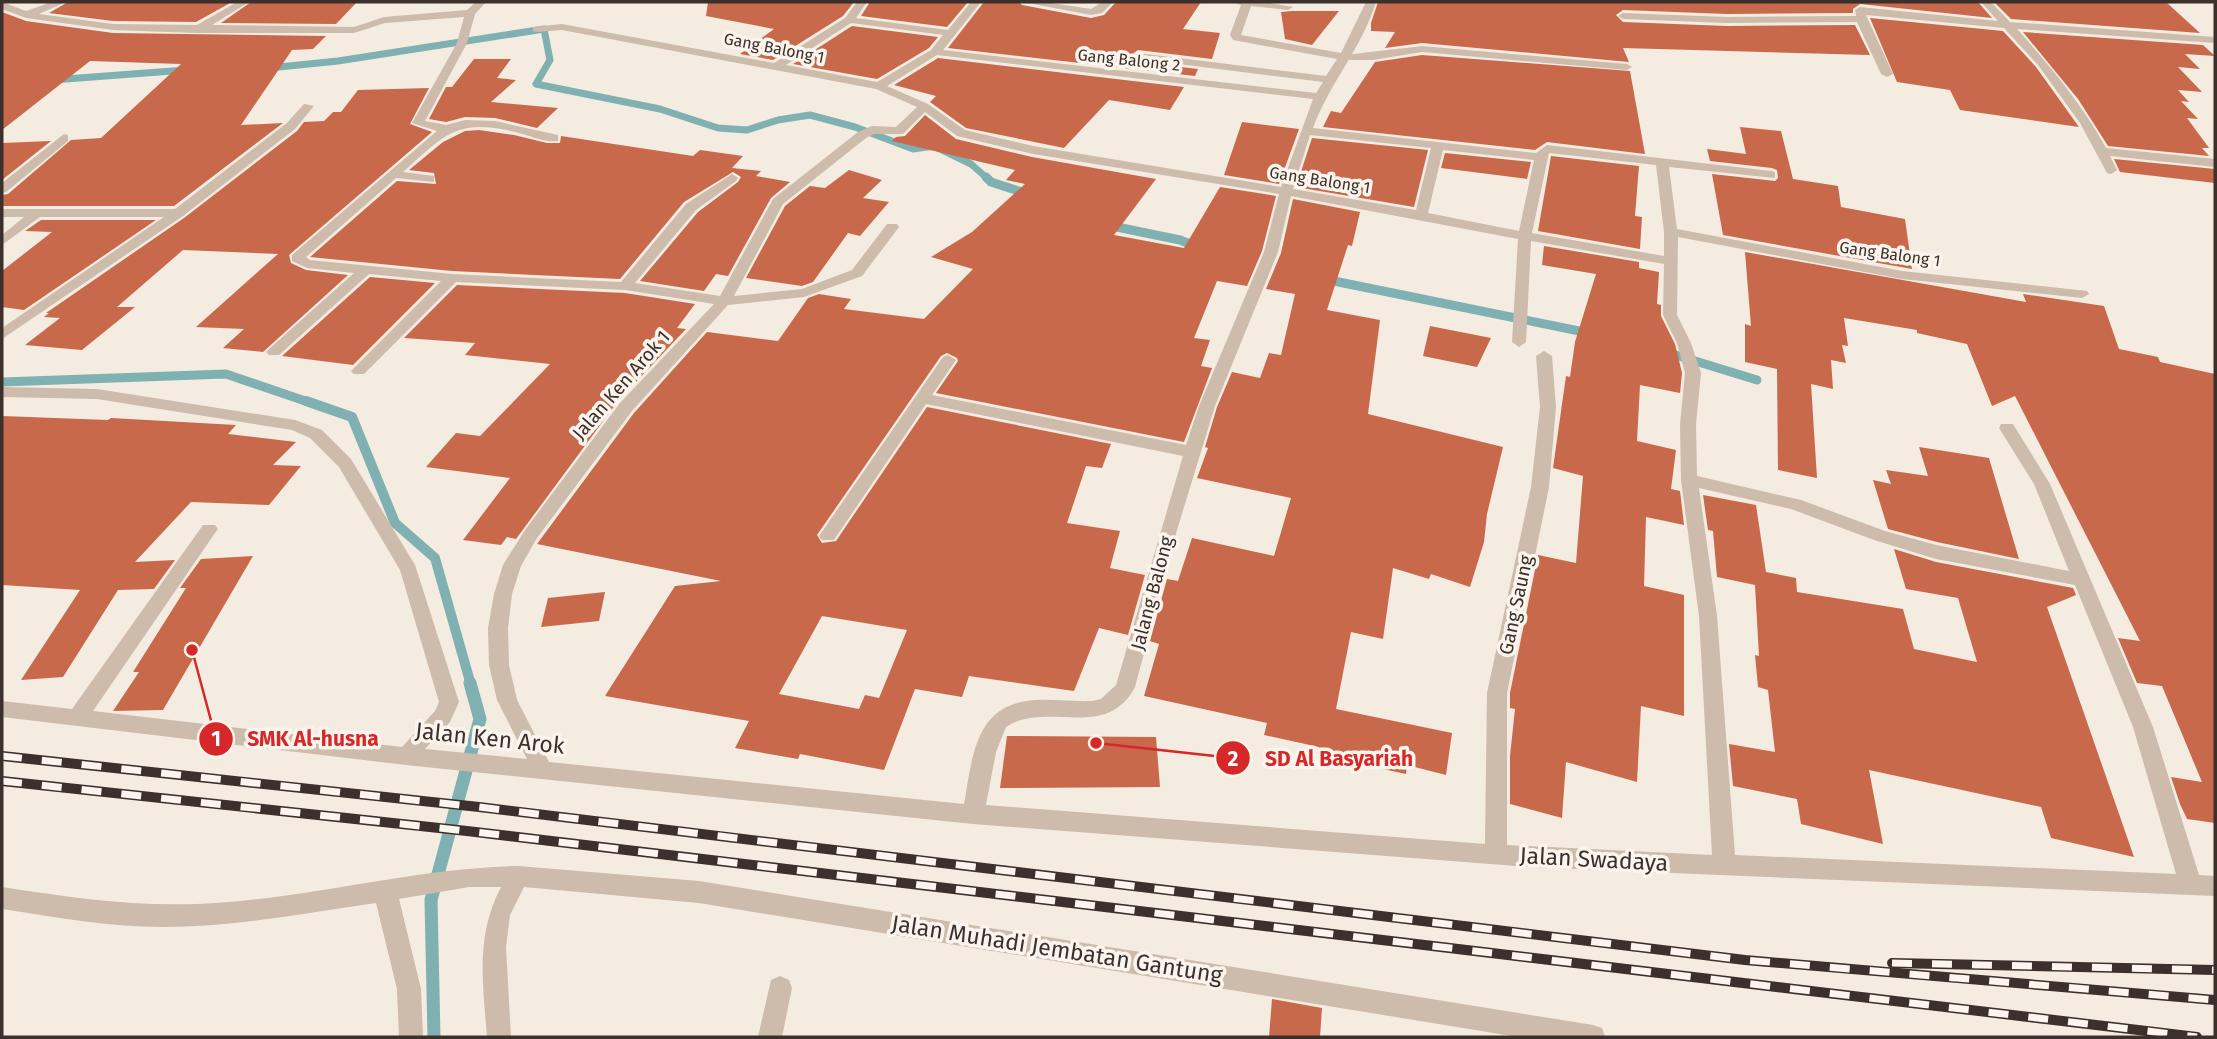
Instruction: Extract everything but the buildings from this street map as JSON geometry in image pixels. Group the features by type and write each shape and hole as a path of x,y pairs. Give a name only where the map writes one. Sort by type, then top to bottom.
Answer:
{"street":[{"path":"26,15 61,2"},
{"path":"196,30 244,2"},
{"path":"446,129 418,123 462,39 470,13 481,2"},
{"path":"777,66 849,20 860,2"},
{"path":"879,86 935,52 976,2"},
{"path":"1027,2 1091,12 1108,2"},
{"path":"1236,2 1288,7"},
{"name":"Jalang Balong","path":"973,814 991,735 999,721 1013,713 1031,710 1105,706 1118,697 1132,668 1168,530 1207,406 1261,280 1280,227 1286,191 1306,131 1371,2"},
{"path":"1986,2 2042,63 2086,122 2111,170"},
{"path":"1247,3 1237,38 1345,57 1373,57 1422,49 1627,67"},
{"path":"2,5 26,15 113,27 196,30 354,30 371,27 384,20 470,13"},
{"path":"1858,11 1887,74"},
{"path":"1623,16 1712,20 1858,11 2009,26 2215,40"},
{"path":"849,20 949,33"},
{"name":"Gang Balong 1","path":"537,29 562,27 879,86 924,106 961,133 1079,159 1286,191 1671,261"},
{"name":"Gang Balong 2","path":"935,52 1321,97"},
{"path":"1138,56 1332,80"},
{"path":"2,335 178,213 291,127 308,106"},
{"name":"Jalan Ken Arok 1","path":"543,770 507,700 499,665 498,628 503,594 512,565 531,534 626,407 724,301 778,202 867,132 899,131 924,106"},
{"path":"554,138 470,122 456,123 297,258 306,264 452,278 625,286 724,301 804,293 857,273 892,228"},
{"path":"1306,131 1542,157"},
{"path":"2,189 64,138"},
{"path":"1421,215 1438,144"},
{"path":"1520,335 1525,236 1542,152 1554,148 1771,175"},
{"path":"2100,151 2215,163"},
{"path":"1662,162 1671,232 1670,315 1684,343 1693,373 1688,424 1689,480 1709,616 1724,866"},
{"path":"394,174 430,179"},
{"path":"625,286 691,208 732,178"},
{"path":"2,213 178,213"},
{"path":"2,241 37,213"},
{"name":"Gang Balong 1","path":"1671,232 1902,275 2082,294"},
{"path":"274,352 366,270"},
{"path":"359,371 452,278"},
{"name":"Gang Saung","path":"1496,854 1497,693 1540,487 1548,407 1544,356"},
{"path":"828,536 948,360"},
{"path":"2,392 97,394 295,425 316,434 345,463 409,570 449,702 443,716 413,757"},
{"path":"920,398 1192,452"},
{"path":"2007,428 2042,484 2143,727 2191,885"},
{"path":"1689,480 1795,504 1905,544 2082,580"},
{"path":"77,718 209,529"},
{"name":"Jalan Ken Arok","path":"2,709 413,757 973,814"},
{"name":"Jalan Swadaya","path":"973,814 1496,854 2215,886"},
{"path":"499,1037 494,947 499,914 518,876"},
{"name":"Jalan Muhadi Jembatan Gantung","path":"2,898 98,913 162,916 230,913 449,880 518,876 699,892 1593,1037"},
{"path":"394,890 409,989 411,1037"},
{"path":"770,1037 780,988"}],"waterway":[{"path":"269,68 338,61 544,29 550,60 536,84 660,109 718,128 747,130 778,120 810,115 855,127 913,149 934,146 971,164 988,179"},
{"path":"52,80 186,70"},
{"path":"988,179 1031,195"},
{"path":"1107,225 1180,240 1200,248"},
{"path":"1324,279 1589,333"},
{"path":"1666,352 1757,380"},
{"path":"2,382 226,374 311,403"},
{"path":"306,401 352,417 395,523 435,558 471,685"},
{"path":"434,1037 431,900 480,719 470,683"}],"railway":[{"path":"2,756 479,807 1745,960 2215,1000"},
{"path":"2,781 467,831 2197,1037"},
{"path":"1892,963 2215,970"}],"place":[{"name":"SMK Al-husna","path":"192,650"},
{"name":"SD Al Basyariah","path":"1096,743"}]}
